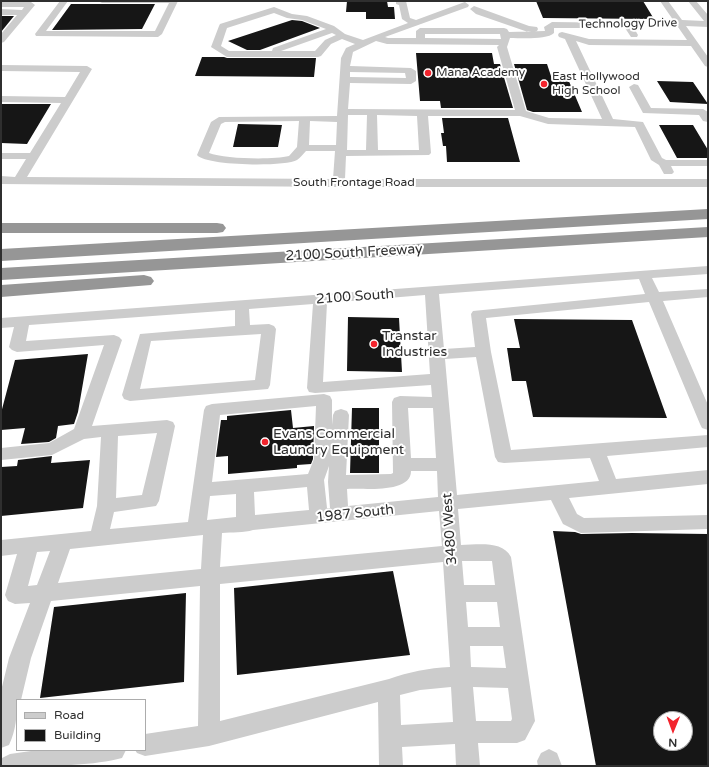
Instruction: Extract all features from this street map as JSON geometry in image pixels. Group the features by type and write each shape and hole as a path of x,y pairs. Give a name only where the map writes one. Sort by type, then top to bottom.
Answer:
{"highway":[{"name":"2100 South Freeway","path":"1,255 708,214"},
{"path":"1,228 236,228 313,226 390,232"},
{"name":"2100 South Freeway","path":"1,274 708,232"},
{"path":"1,291 151,280 333,258 587,239"}],"street":[{"path":"64,1 39,34 158,34 174,1 102,1"},
{"path":"399,1 403,3 406,19 417,23"},
{"name":"Technology Drive","path":"453,1 479,12 528,29 537,29 589,42 694,44 708,46"},
{"path":"664,1 708,64"},
{"path":"692,1 708,22"},
{"path":"1,4 30,5 1,40"},
{"path":"339,183 345,69 347,53 349,50 362,43 417,23 470,7"},
{"path":"342,36 328,42 318,54 227,54 216,47 222,26 274,10 304,18 333,30 342,36 362,43"},
{"path":"1,12 24,12"},
{"path":"680,23 708,22"},
{"path":"375,38 387,41 421,42 504,41 550,33 548,26 552,25 628,25 634,35"},
{"path":"264,54 333,30"},
{"name":"Technology Drive","path":"569,37 586,35 688,35"},
{"path":"569,37 615,134"},
{"path":"504,41 521,113"},
{"path":"1,68 87,69 19,180"},
{"path":"345,69 411,71 411,81 345,80"},
{"path":"634,87 647,111 703,112 708,120"},
{"path":"1,99 68,100"},
{"path":"372,112 372,153"},
{"path":"305,118 303,148 293,158 285,160 220,159 203,155 216,122 223,119 305,118 372,112 422,112 521,113 548,121 639,124 646,122 708,120"},
{"path":"303,148 372,153 425,153 422,112"},
{"path":"639,124 657,160 664,163 708,163"},
{"path":"1,156 34,156"},
{"path":"664,163 674,183"},
{"name":"South Frontage Road","path":"1,180 339,183 708,183"},
{"name":"2100 South","path":"1,322 320,300 708,270"},
{"path":"644,275 708,424"},
{"name":"3480 West","path":"432,291 468,766"},
{"path":"708,308 705,294 654,297 478,314 483,352 504,457 596,451 708,441"},
{"path":"320,300 315,388 439,379"},
{"path":"242,305 243,330"},
{"path":"172,335 175,310"},
{"path":"81,433 119,326 119,314"},
{"path":"23,321 17,347 114,340"},
{"path":"269,329 262,385 130,395 145,336 243,330 269,329"},
{"path":"437,354 483,352"},
{"path":"209,735 210,577 204,528 202,490 212,410 324,400 323,459 315,480 319,517"},
{"path":"337,482 394,481 402,476 400,402 440,402"},
{"path":"340,415 337,482 340,515"},
{"path":"1,454 52,449 81,433 167,426 150,501 106,506"},
{"path":"99,538 106,506 110,431"},
{"path":"596,451 610,487"},
{"path":"402,464 445,465"},
{"name":"1987 South","path":"1,548 246,525 708,478"},
{"path":"202,490 315,480"},
{"path":"245,487 246,525"},
{"path":"557,493 570,519 581,526 708,522"},
{"path":"3,724 20,658 63,542"},
{"path":"29,545 15,595 452,553 495,553 501,557 524,721 517,732 466,732 390,737"},
{"path":"455,593 506,594"},
{"path":"458,636 512,637"},
{"path":"146,745 209,735 425,678 518,678"},
{"path":"389,688 391,766"},
{"path":"10,766 108,751"}],"path":[{"path":"551,75 571,75"}],"building":[{"path":"347,1 387,1 388,7 394,7 395,19 366,19 366,12 346,12"},
{"path":"536,1 643,1 654,19 543,18"},
{"path":"71,4 155,4 142,29 52,30"},
{"path":"1,16 14,16 1,32"},
{"path":"292,20 302,21 320,28 260,50 247,50 228,41"},
{"path":"416,53 492,53 494,64 500,64 513,108 441,108 440,101 420,101"},
{"path":"202,57 316,58 314,77 195,76"},
{"name":"East Hollywood High School","path":"514,64 547,64 552,79 568,79 582,112 533,112 527,110"},
{"path":"657,81 693,82 708,104 670,102"},
{"path":"1,104 51,104 27,144 1,143"},
{"path":"442,118 508,118 520,162 447,162 446,146 443,146 441,133 444,133"},
{"path":"238,124 282,125 278,147 233,147"},
{"path":"659,125 693,125 708,150 708,158 677,158"},
{"name":"Transtar Industries","path":"348,317 399,318 402,372 347,371"},
{"path":"514,319 632,320 667,418 533,417 526,381 512,381 507,348 520,348"},
{"path":"88,354 78,412 74,424 58,426 56,438 49,442 21,444 25,428 1,430 1,413 15,360"},
{"path":"352,408 379,408 379,473 350,473"},
{"name":"Evans Commercial Laundry Equipment","path":"291,410 293,428 314,426 313,459 311,464 297,465 297,468 228,474 228,456 216,457 221,420 227,420 227,416"},
{"path":"52,456 51,463 90,460 83,508 1,516 1,467 17,466 18,460"},
{"path":"553,531 575,532 581,534 708,534 708,766 596,766"},
{"path":"393,571 410,655 237,675 234,588"},
{"path":"186,593 184,682 40,698 54,607"}],"place":[{"name":"Mana Academy","path":"428,73"},
{"name":"East Hollywood High School","path":"544,84"},
{"name":"Transtar Industries","path":"374,344"},
{"name":"Evans Commercial Laundry Equipment","path":"265,442"}]}
